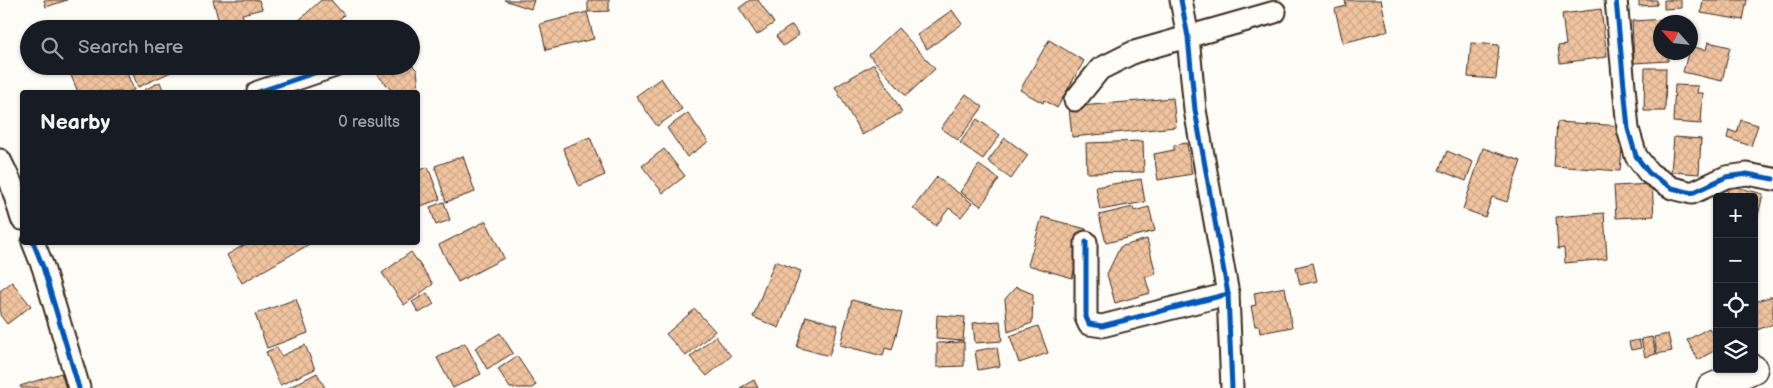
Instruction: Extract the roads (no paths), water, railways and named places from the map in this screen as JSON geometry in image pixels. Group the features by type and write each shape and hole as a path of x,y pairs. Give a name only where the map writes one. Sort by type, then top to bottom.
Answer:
{"street":[{"path":"1181,0 1188,36 1195,110 1228,294 1232,388"},
{"path":"1616,0 1628,129 1636,156 1649,173 1672,188 1692,193 1726,177 1747,174 1773,179"},
{"path":"1074,100 1100,69 1134,52 1275,12"},
{"path":"264,90 308,75"},
{"path":"0,160 17,181 20,204"},
{"path":"1086,242 1086,317 1089,324 1102,326 1228,294"},
{"path":"34,245 55,304 79,388"},
{"path":"1758,367 1773,360"},
{"path":"1711,388 1745,373"}]}
